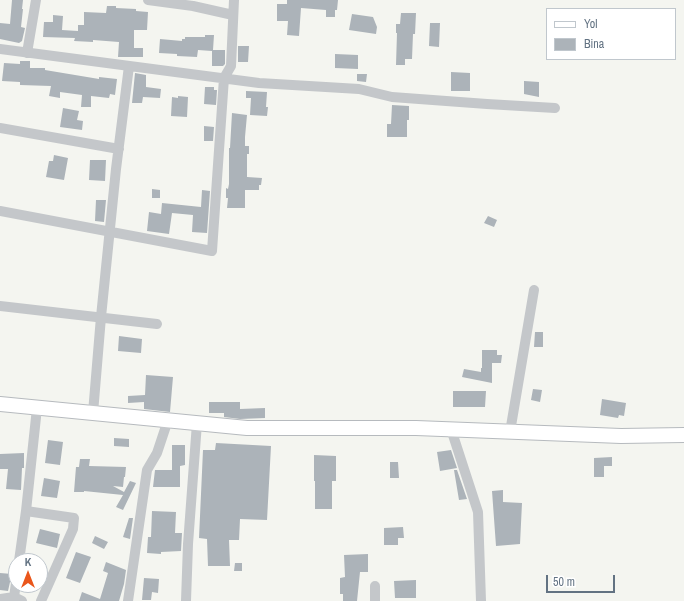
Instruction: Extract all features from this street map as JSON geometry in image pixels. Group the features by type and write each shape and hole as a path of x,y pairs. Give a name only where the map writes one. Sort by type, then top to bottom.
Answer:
{"street":[{"path":"27,53 36,0"},
{"path":"148,0 193,6 232,15"},
{"path":"0,211 212,251 224,78 231,66 232,15 234,0"},
{"path":"0,49 259,83 359,89 392,97 555,108"},
{"path":"93,413 110,231 130,66"},
{"path":"0,128 119,149"},
{"path":"510,432 534,290"},
{"path":"0,306 157,324"},
{"path":"0,404 247,428 416,428 621,436 684,435"},
{"path":"20,553 37,408"},
{"path":"128,601 147,470 157,453 168,420"},
{"path":"186,601 188,544 197,423"},
{"path":"451,429 478,512 481,601"},
{"path":"26,512 74,518 73,529 41,601"},
{"path":"375,586 375,601"},
{"path":"0,599 18,599"}],"building":[{"path":"12,0 23,0 21,27 25,28 22,41 19,43 0,39 0,23 10,24"},
{"path":"287,0 338,0 337,10 335,10 335,17 326,17 326,10 301,8 299,36 287,35 288,21 277,21 277,4 287,4"},
{"path":"107,6 116,6 116,8 136,9 136,11 148,12 147,30 134,30 134,48 143,48 143,57 118,57 119,42 93,40 93,42 74,41 75,38 43,37 44,22 53,22 53,15 63,16 62,30 78,31 78,25 84,25 84,12 106,13"},
{"path":"401,13 416,13 415,34 413,34 412,59 405,59 405,65 396,65 396,24 400,24"},
{"path":"352,14 373,17 377,27 376,34 349,30"},
{"path":"430,23 440,23 439,47 429,46"},
{"path":"205,35 214,35 213,50 225,50 225,64 223,66 212,66 212,51 198,50 197,57 159,53 160,39 182,41 185,37 205,37"},
{"path":"238,46 249,46 248,62 238,62"},
{"path":"335,54 358,55 358,69 335,68"},
{"path":"20,61 30,61 30,68 45,68 45,70 99,79 99,77 117,79 115,95 110,94 109,98 91,96 91,107 81,107 82,95 60,92 60,98 49,96 51,86 20,85 20,82 2,81 4,63 20,64"},
{"path":"451,72 470,73 470,91 451,91"},
{"path":"135,73 146,75 146,87 161,89 160,98 143,97 142,103 132,103"},
{"path":"357,74 367,74 366,82 357,81"},
{"path":"524,81 539,82 539,97 524,94"},
{"path":"205,87 214,87 214,90 217,90 216,105 204,104"},
{"path":"246,91 267,92 267,116 250,115 251,98 246,98"},
{"path":"178,96 188,97 187,117 171,116 172,97 178,98"},
{"path":"392,105 409,106 407,137 387,137 387,124 391,124"},
{"path":"63,108 79,111 77,120 83,121 82,130 60,127"},
{"path":"232,113 247,115 245,146 249,146 249,154 247,154 247,177 262,178 261,185 259,185 259,190 245,190 245,208 227,208 228,198 226,198 226,188 228,189 229,184 229,148"},
{"path":"204,126 214,127 213,141 204,141"},
{"path":"54,155 68,158 64,180 46,177 49,161 53,161"},
{"path":"90,160 106,160 105,181 89,180"},
{"path":"152,189 160,190 160,198 152,198"},
{"path":"202,190 210,191 207,233 192,232 193,215 172,213 169,234 147,231 149,212 161,214 162,203 201,207"},
{"path":"96,200 106,200 104,222 95,221"},
{"path":"488,216 497,220 494,227 484,223"},
{"path":"535,332 543,332 543,347 534,347"},
{"path":"119,336 142,339 141,353 118,351"},
{"path":"482,350 497,350 497,355 502,355 501,363 492,363 492,383 462,377 464,369 481,372"},
{"path":"146,375 173,377 170,412 144,409 144,402 128,403 128,396 145,395"},
{"path":"533,389 542,390 540,402 531,400"},
{"path":"453,391 486,391 485,407 453,407"},
{"path":"602,399 626,403 624,416 619,415 618,418 600,415"},
{"path":"209,402 240,402 240,409 265,408 265,418 240,419 224,417 224,413 209,413"},
{"path":"114,438 129,439 129,447 114,446"},
{"path":"48,440 63,442 60,465 45,463"},
{"path":"216,443 271,446 267,520 240,519 239,540 229,540 230,566 208,566 207,539 199,538 203,450 215,450"},
{"path":"172,445 185,445 185,465 180,466 180,487 153,487 155,470 172,470"},
{"path":"451,450 457,468 440,471 437,452"},
{"path":"24,453 24,468 22,468 21,490 6,489 8,469 0,469 0,454"},
{"path":"314,455 336,456 336,481 332,481 332,509 315,509"},
{"path":"612,457 612,466 604,466 604,477 594,477 594,458"},
{"path":"80,459 90,459 89,466 126,467 123,487 113,486 124,492 130,481 136,483 123,510 116,507 123,495 84,491 74,492 76,467 79,467"},
{"path":"390,462 398,462 399,478 390,478"},
{"path":"454,470 457,470 467,499 459,500"},
{"path":"44,478 60,481 57,498 41,496"},
{"path":"503,490 503,502 522,503 520,544 496,546 492,491"},
{"path":"152,511 176,512 175,533 182,533 181,551 161,552 161,554 147,553 148,537 151,537"},
{"path":"129,518 133,518 130,539 123,537"},
{"path":"403,527 404,538 398,538 398,545 384,545 384,528"},
{"path":"40,529 60,534 57,548 36,543"},
{"path":"95,536 108,542 104,549 92,543"},
{"path":"76,552 91,557 80,583 66,578"},
{"path":"368,554 368,572 360,572 357,601 343,601 343,594 340,594 340,578 345,577 344,555"},
{"path":"106,562 126,570 119,601 79,601 82,592 100,599 108,573 103,571"},
{"path":"235,563 242,563 242,571 234,571"},
{"path":"0,573 8,574 8,591 0,590"},
{"path":"144,578 159,579 158,593 152,592 151,600 142,600"},
{"path":"416,580 416,598 395,598 394,581"}]}
